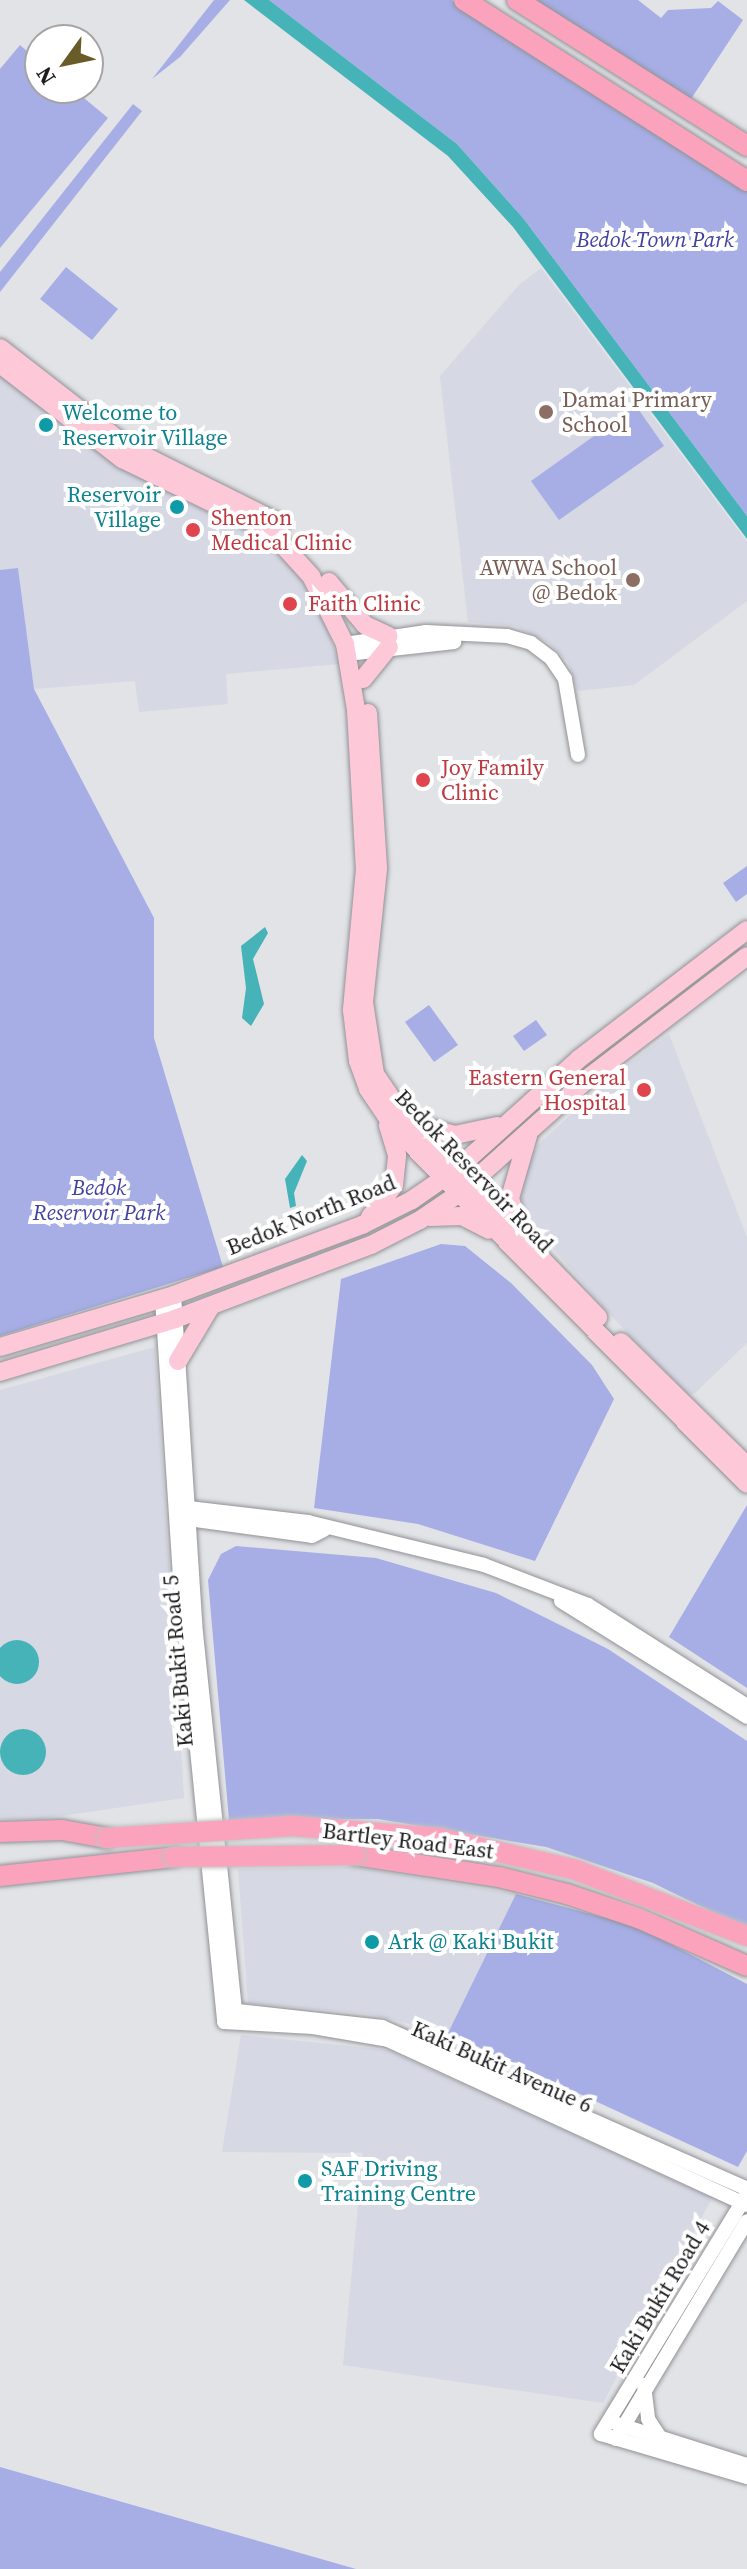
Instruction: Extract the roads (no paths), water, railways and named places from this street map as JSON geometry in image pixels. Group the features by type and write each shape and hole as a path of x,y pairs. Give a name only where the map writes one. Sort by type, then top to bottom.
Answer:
{"highway":[{"path":"464,0 747,181"},
{"path":"517,0 747,146"},
{"name":"Bartley Road East","path":"0,1845 292,1826 439,1838 576,1870 747,1936"},
{"path":"0,1832 62,1830 107,1838"},
{"name":"Bartley Road East","path":"0,1876 174,1857 355,1855 499,1877 567,1894 638,1918 747,1966"}],"main road":[{"name":"Bedok Reservoir Road","path":"0,348 129,448 276,520 329,582 363,679 378,857 365,1019 375,1074 404,1117 452,1173"},
{"name":"Bedok Reservoir Road","path":"0,364 122,459 270,531 311,576 352,648 365,845 352,1021 360,1069 374,1102 452,1173 747,1466"},
{"path":"329,582 365,625 389,642 363,679"},
{"name":"Bedok North Road","path":"0,1347 168,1297 362,1225 452,1173 579,1059 747,930"},
{"path":"0,1372 211,1306 371,1245 420,1220 466,1187 592,1075 747,956"},
{"path":"362,1225 394,1185 396,1168 394,1138 374,1102"},
{"path":"404,1117 455,1135 482,1133 510,1120"},
{"path":"520,1242 510,1198 531,1130"},
{"path":"420,1220 462,1216 520,1242"},
{"name":"Bedok Reservoir Road","path":"520,1242 678,1419 747,1484"},
{"path":"178,1361 211,1306"}],"street":[{"path":"352,648 389,642 451,632 507,636 531,643 551,658 565,679 575,728 574,755 560,688 532,654 477,642 389,642"},
{"name":"Kaki Bukit Road 5","path":"168,1297 182,1512 230,2016"},
{"name":"Kaki Bukit Road 5","path":"170,1320 178,1361 182,1512"},
{"path":"182,1512 308,1522 324,1530 432,1550 588,1605 747,1706"},
{"path":"548,1591 747,1717"},
{"name":"Kaki Bukit Avenue 6","path":"230,2016 382,2027 746,2198"},
{"name":"Kaki Bukit Road 4","path":"616,2429 746,2198"},
{"name":"Kaki Bukit Road 4","path":"616,2429 747,2221"},
{"path":"644,2384 648,2419 663,2440"},
{"path":"616,2429 747,2465"},
{"path":"616,2429 747,2477"}],"place":[{"name":"Damai Primary School","path":"546,412"},
{"name":"Welcome to Reservoir Village","path":"46,425"},
{"name":"Reservoir Village","path":"177,507"},
{"name":"Shenton Medical Clinic","path":"193,530"},
{"name":"AWWA School @ Bedok","path":"633,580"},
{"name":"Faith Clinic","path":"290,604"},
{"name":"Joy Family Clinic","path":"423,780"},
{"name":"Eastern General Hospital","path":"644,1090"},
{"name":"Ark @ Kaki Bukit","path":"372,1942"},
{"name":"SAF Driving Training Centre","path":"305,2181"}],"park label":[{"name":"Bedok Town Park","path":"655,240"},
{"name":"Bedok Reservoir Park","path":"99,1200"}]}
